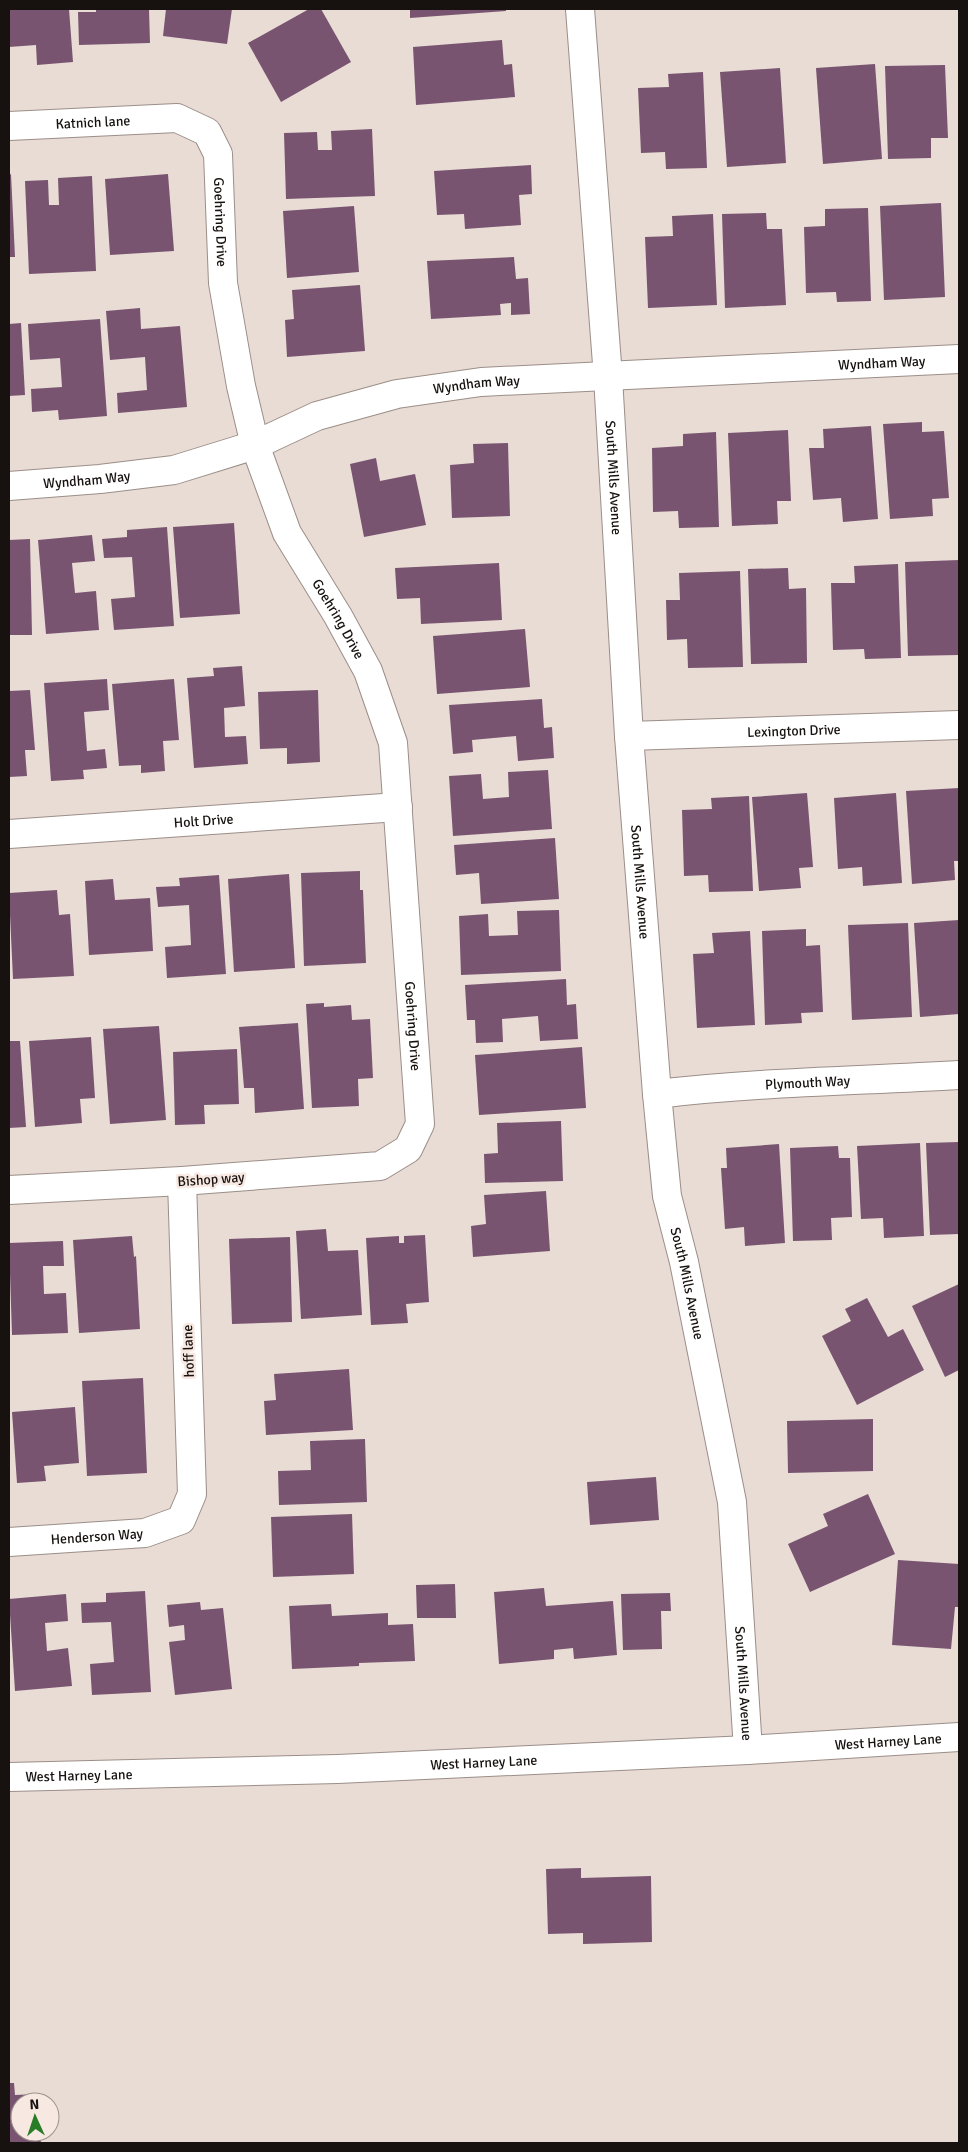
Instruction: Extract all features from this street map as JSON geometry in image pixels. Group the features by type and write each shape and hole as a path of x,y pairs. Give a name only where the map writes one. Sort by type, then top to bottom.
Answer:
{"street":[{"name":"South Mills Avenue","path":"580,9 608,377 629,736 657,1094 668,1196 684,1262 732,1502 748,1750"},
{"name":"Katnich lane","path":"9,126 177,118"},
{"name":"Goehring Drive","path":"177,118 208,132 218,154 223,283 241,386 254,445 287,532 338,616 368,671 393,743 420,1124 408,1149"},
{"name":"Wyndham Way","path":"9,486 100,480 174,470 254,445 317,416 397,394 481,382 959,359"},
{"name":"Lexington Drive","path":"629,736 959,724"},
{"name":"Holt Drive","path":"9,834 398,807"},
{"name":"Plymouth Way","path":"657,1094 725,1086 959,1075"},
{"name":"Bishop way","path":"9,1190 182,1181 380,1166 408,1149"},
{"name":"hoff lane","path":"181,1520 192,1494 182,1181"},
{"name":"Henderson Way","path":"9,1542 145,1534 181,1520"},
{"name":"West Harney Lane","path":"9,1777 338,1769 748,1750 959,1737"}],"building":[{"path":"9,9 69,9 73,62 37,65 36,45 9,47"},
{"path":"96,9 149,9 150,43 79,45 78,12 96,12"},
{"path":"166,9 232,9 227,44 163,36"},
{"path":"309,9 321,9 351,62 281,102 248,43"},
{"path":"410,9 506,9 506,11 410,18"},
{"path":"502,40 504,65 512,64 515,97 416,105 413,47"},
{"path":"875,64 882,159 823,164 816,68"},
{"path":"945,65 948,138 931,138 931,158 888,159 885,66"},
{"path":"780,68 786,163 727,167 720,72"},
{"path":"703,72 707,168 666,169 665,152 641,153 638,88 669,87 668,74"},
{"path":"372,129 375,196 286,199 284,133 317,132 318,150 332,150 331,131"},
{"path":"531,165 532,194 519,195 521,225 465,229 464,214 437,215 434,171"},
{"path":"11,174 15,257 9,257 9,175"},
{"path":"168,174 174,251 110,255 105,179"},
{"path":"92,176 96,271 29,274 25,181 48,180 49,205 59,205 58,178"},
{"path":"941,203 945,297 884,300 880,206"},
{"path":"354,206 359,272 287,278 283,211"},
{"path":"868,208 871,301 837,302 836,292 806,293 804,227 825,226 825,209"},
{"path":"766,213 767,229 782,229 786,305 725,308 722,214"},
{"path":"713,214 717,305 648,308 645,237 673,236 672,216"},
{"path":"514,257 516,279 528,278 530,314 511,315 511,303 500,304 501,315 431,319 427,261"},
{"path":"360,285 365,351 287,357 285,320 294,319 292,290"},
{"path":"140,308 141,329 180,326 187,407 118,413 117,393 147,390 145,357 110,360 106,311"},
{"path":"100,319 107,416 59,420 58,410 32,412 31,389 62,387 60,358 30,360 28,324"},
{"path":"21,323 25,395 9,396 9,324"},
{"path":"922,422 922,432 944,431 949,498 932,499 933,516 890,519 883,424"},
{"path":"871,426 878,519 843,522 841,498 813,500 809,448 824,448 823,429"},
{"path":"788,430 791,501 777,501 778,524 732,526 728,433"},
{"path":"716,432 719,527 679,528 678,511 653,512 652,448 683,446 683,434"},
{"path":"508,443 510,516 452,518 450,465 474,463 473,444"},
{"path":"376,458 380,481 415,474 426,525 364,537 350,464"},
{"path":"234,523 240,614 180,618 173,527"},
{"path":"167,527 174,626 114,630 111,599 135,597 132,557 104,558 102,539 127,537 127,530"},
{"path":"92,535 95,561 72,563 75,593 96,591 99,630 46,634 38,540"},
{"path":"30,539 32,635 9,635 9,540"},
{"path":"959,560 959,655 908,656 905,562"},
{"path":"499,563 502,620 421,624 420,598 397,599 395,568"},
{"path":"898,564 901,658 865,659 864,649 833,650 831,583 855,583 854,566"},
{"path":"788,568 789,589 806,588 807,663 751,664 748,569"},
{"path":"740,571 743,667 688,668 687,639 667,640 666,600 680,600 679,573"},
{"path":"525,629 530,687 437,694 433,636"},
{"path":"242,666 245,706 224,708 225,737 246,736 248,764 194,768 187,678 214,676 213,668"},
{"path":"107,679 109,710 84,712 87,751 105,749 107,768 83,770 84,779 51,781 44,683"},
{"path":"174,679 179,740 163,741 165,771 141,773 141,765 119,766 112,684"},
{"path":"30,690 35,750 25,750 27,776 9,777 9,691"},
{"path":"318,690 320,762 287,764 287,748 260,749 258,692"},
{"path":"542,699 544,728 552,727 554,758 518,761 516,736 472,740 473,752 453,754 449,705"},
{"path":"548,770 552,829 453,836 449,776 481,774 483,799 509,797 508,772"},
{"path":"959,788 959,861 954,861 955,880 912,884 906,791"},
{"path":"807,793 813,867 799,868 801,888 759,891 752,797"},
{"path":"896,793 902,883 863,886 862,867 838,869 834,798"},
{"path":"749,796 753,891 709,892 708,875 684,876 682,810 712,809 711,798"},
{"path":"555,838 559,899 481,904 479,873 456,875 454,845"},
{"path":"360,871 360,890 363,890 366,963 304,966 301,873"},
{"path":"289,874 295,968 234,972 228,879"},
{"path":"219,875 226,974 167,978 165,947 191,945 189,905 158,907 156,887 180,886 179,878"},
{"path":"113,879 115,900 150,898 153,951 89,955 85,881"},
{"path":"57,890 59,915 70,914 74,976 13,979 9,893"},
{"path":"559,910 561,971 461,975 459,916 488,914 489,936 518,935 517,911"},
{"path":"959,920 959,1014 920,1017 914,923"},
{"path":"908,923 912,1017 852,1020 848,925"},
{"path":"806,929 806,946 820,945 823,1012 801,1013 802,1023 765,1025 762,931"},
{"path":"750,931 755,1025 697,1028 693,954 714,953 712,933"},
{"path":"566,979 567,1005 576,1004 578,1039 540,1041 538,1016 502,1019 503,1042 476,1043 475,1020 467,1020 465,985"},
{"path":"324,1003 324,1007 351,1005 352,1020 370,1019 373,1078 358,1079 359,1106 312,1108 306,1004"},
{"path":"298,1023 304,1109 255,1113 254,1088 244,1088 239,1027"},
{"path":"159,1026 166,1120 110,1124 103,1029"},
{"path":"91,1037 95,1098 80,1099 82,1123 35,1127 29,1041"},
{"path":"9,1041 20,1041 26,1127 9,1128"},
{"path":"582,1047 586,1108 479,1115 475,1055"},
{"path":"237,1049 239,1104 204,1105 205,1124 175,1125 173,1052"},
{"path":"561,1121 563,1181 485,1183 484,1154 498,1153 497,1123"},
{"path":"959,1142 959,1234 930,1235 926,1143"},
{"path":"920,1143 924,1236 884,1238 883,1218 861,1219 857,1146"},
{"path":"779,1144 785,1243 745,1246 744,1227 725,1229 721,1168 727,1168 726,1148"},
{"path":"838,1146 839,1158 850,1158 852,1217 831,1218 832,1240 793,1241 790,1148"},
{"path":"546,1191 550,1251 473,1257 471,1226 486,1224 484,1195"},
{"path":"326,1229 328,1251 358,1250 362,1315 301,1319 296,1231"},
{"path":"425,1235 429,1302 406,1304 408,1323 371,1325 366,1238 399,1236 399,1243 404,1243 404,1236"},
{"path":"132,1236 134,1257 136,1256 140,1329 79,1333 73,1240"},
{"path":"290,1237 292,1322 232,1324 229,1239"},
{"path":"63,1241 64,1266 43,1266 44,1294 66,1293 68,1333 12,1335 9,1243"},
{"path":"959,1284 959,1370 945,1377 912,1306"},
{"path":"867,1298 888,1337 903,1329 924,1370 857,1405 822,1336 851,1321 845,1309"},
{"path":"349,1369 353,1430 266,1435 264,1401 276,1400 274,1374"},
{"path":"143,1378 147,1473 87,1476 82,1381"},
{"path":"75,1407 79,1463 44,1466 46,1481 17,1483 12,1412"},
{"path":"873,1419 873,1471 788,1473 787,1421"},
{"path":"365,1439 367,1502 279,1505 278,1471 311,1470 310,1441"},
{"path":"656,1477 659,1520 590,1525 587,1482"},
{"path":"868,1494 895,1554 810,1592 788,1544 828,1526 823,1514"},
{"path":"352,1514 354,1574 273,1577 271,1517"},
{"path":"898,1560 959,1564 959,1607 955,1607 951,1649 892,1645"},
{"path":"455,1584 456,1618 417,1618 416,1585"},
{"path":"544,1588 546,1606 613,1601 617,1655 574,1659 573,1648 554,1650 554,1659 499,1664 494,1592"},
{"path":"145,1591 151,1692 92,1695 90,1664 114,1662 111,1622 82,1623 81,1603 106,1602 106,1593"},
{"path":"670,1593 671,1611 661,1611 662,1649 623,1650 621,1594"},
{"path":"66,1594 68,1621 45,1623 47,1651 68,1648 72,1686 15,1691 9,1599"},
{"path":"200,1602 201,1610 223,1608 232,1689 175,1695 169,1642 185,1640 184,1625 169,1627 167,1605"},
{"path":"331,1604 332,1616 388,1613 388,1625 413,1624 415,1661 359,1663 359,1666 292,1669 289,1606"},
{"path":"581,1868 581,1878 651,1876 652,1942 583,1944 583,1933 548,1934 546,1869"},
{"path":"9,2083 14,2083 15,2092 10,2092 10,2142 41,2143 9,2143"}]}
